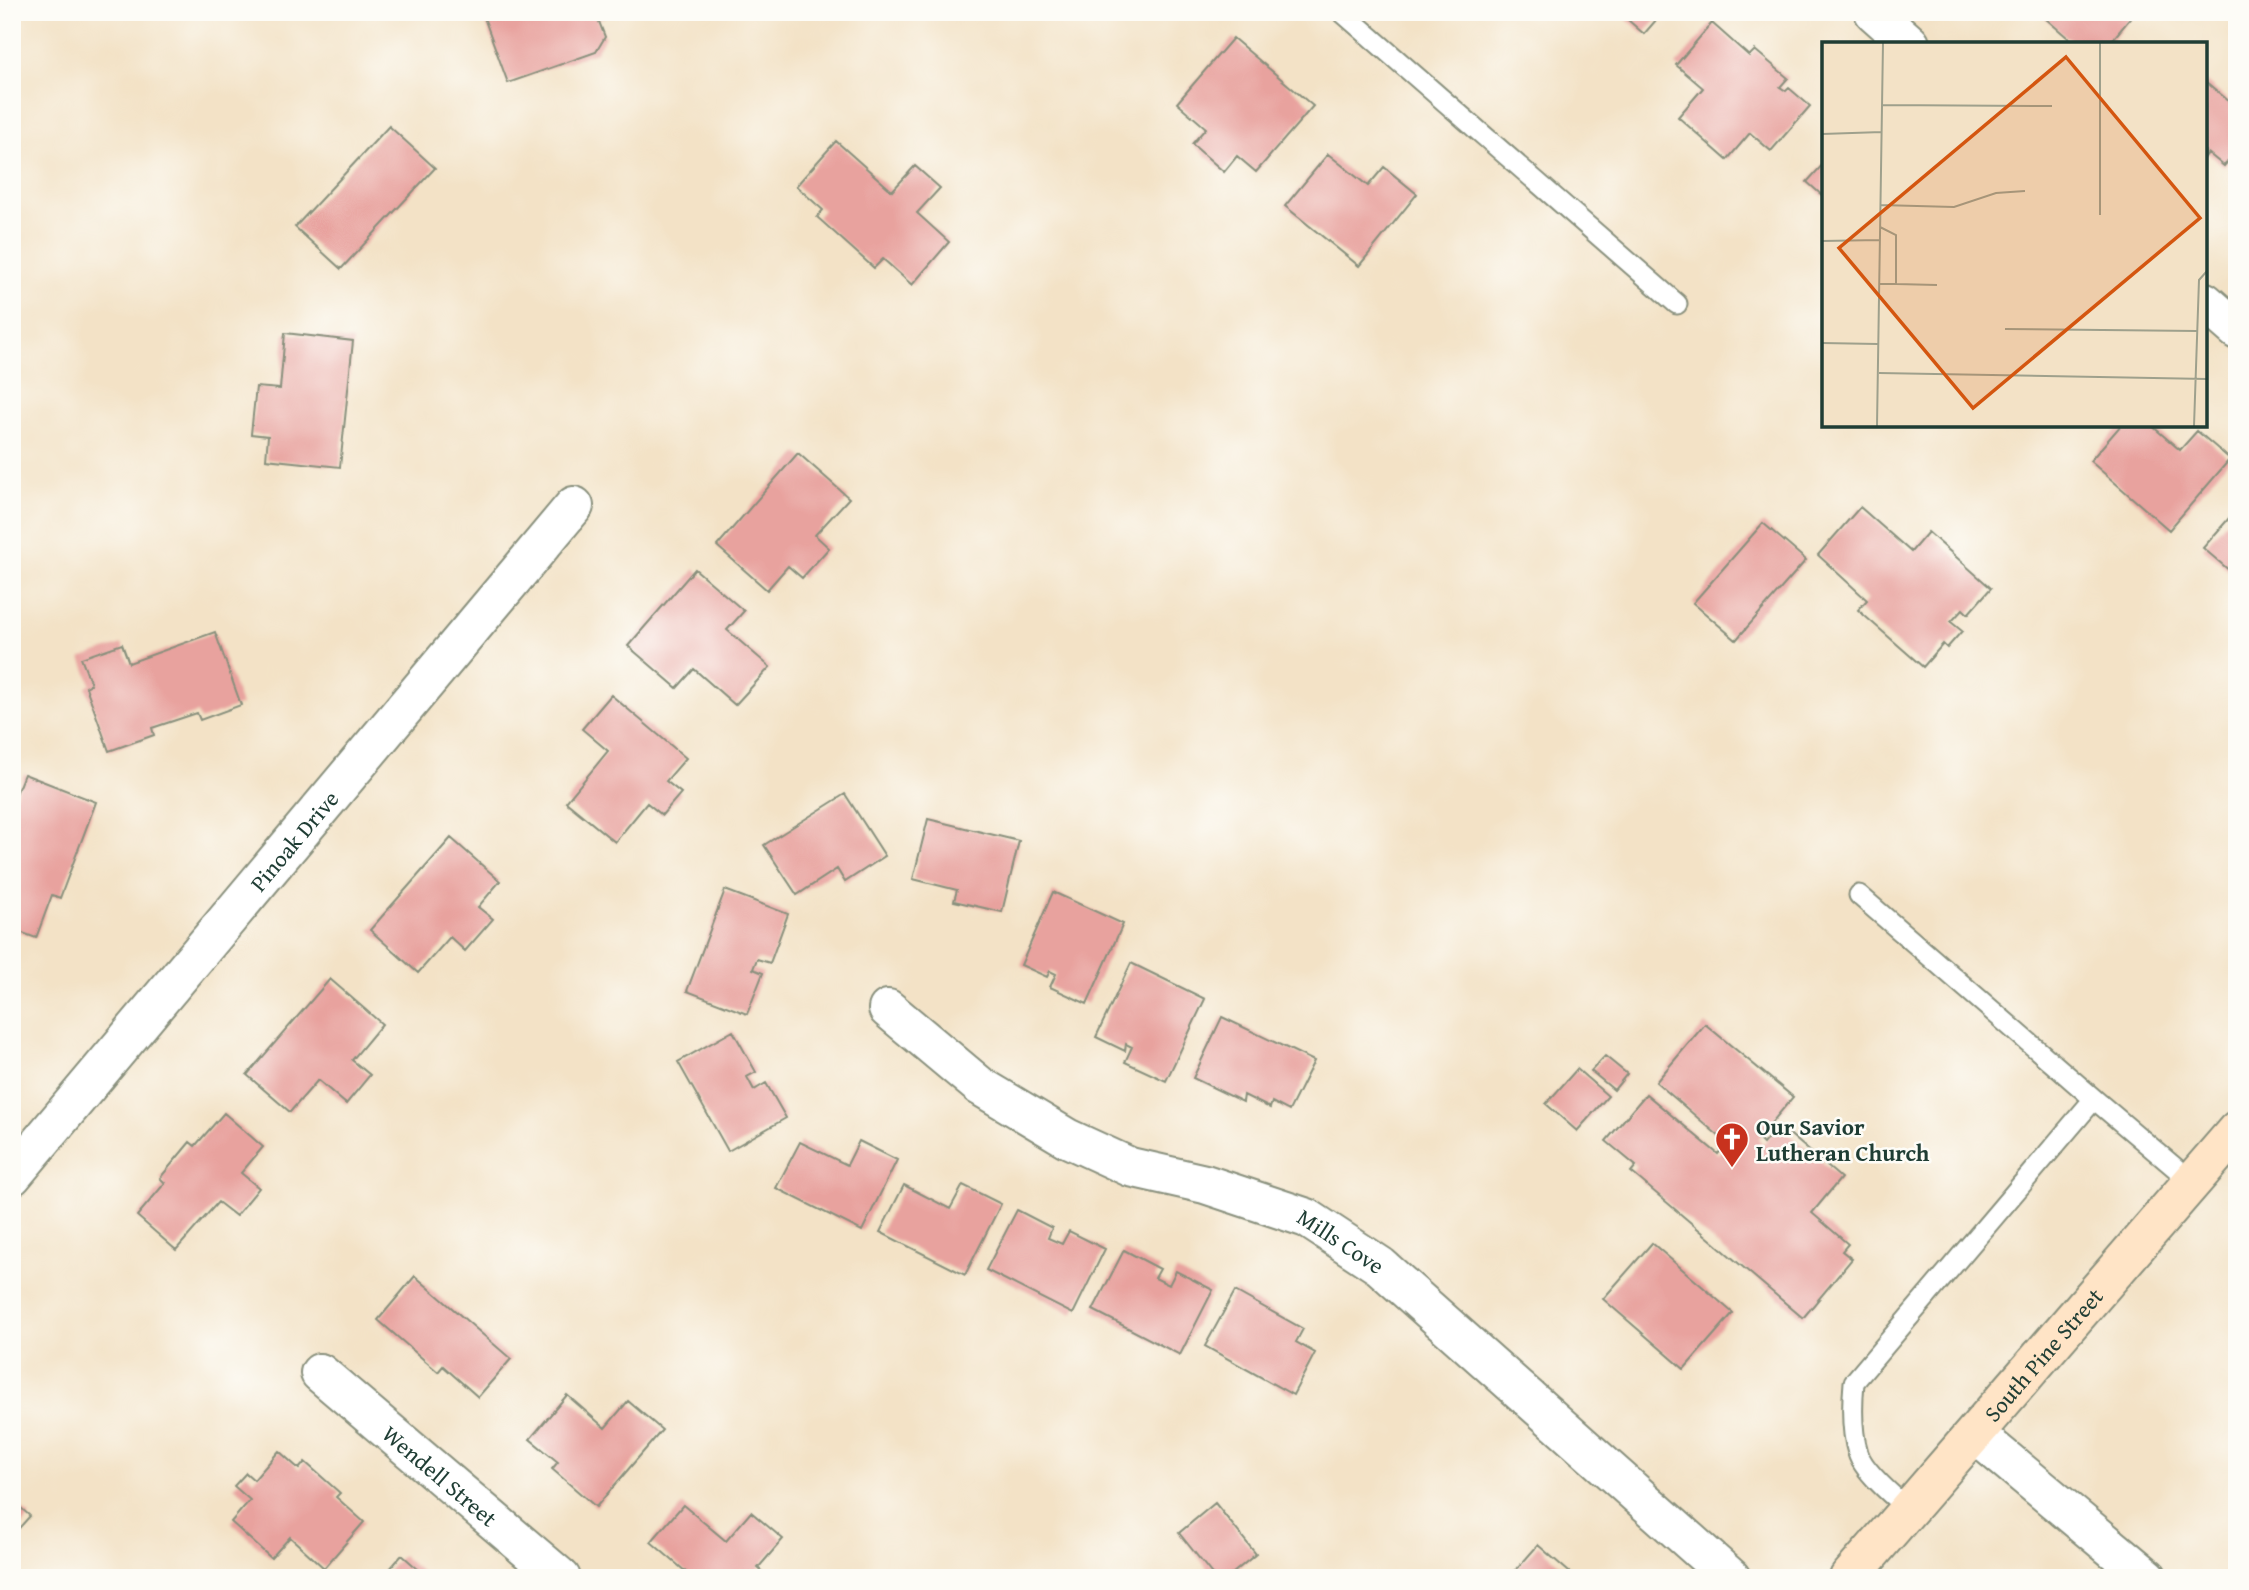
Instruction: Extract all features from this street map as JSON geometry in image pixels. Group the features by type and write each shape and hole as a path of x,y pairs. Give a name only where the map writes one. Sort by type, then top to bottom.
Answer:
{"main road":[{"name":"South Pine Street","path":"1849,1578 2237,1130"}],"street":[{"path":"1874,12 1908,42"},
{"path":"2207,304 2237,330"},
{"name":"Pinoak Drive","path":"12,1176 574,506"},
{"name":"Mills Cove","path":"888,1009 979,1086 1067,1138 1130,1167 1205,1184 1307,1218 1380,1266 1731,1578"},
{"name":"Wendell Street","path":"320,1373 561,1578"},
{"path":"1975,1434 2148,1578"}],"lane":[{"path":"1342,12 1677,304"},
{"path":"1859,895 2192,1182"},
{"path":"1909,1510 1881,1486 1858,1455 1852,1408 1854,1382 2094,1099"}],"building":[{"path":"482,12 616,13 598,19 605,37 596,52 508,83"},
{"path":"1619,12 1663,12 1644,34"},
{"path":"2038,12 2130,12 2133,15 2111,42 2073,42"},
{"path":"1712,23 1749,56 1755,50 1788,78 1780,87 1786,91 1789,88 1810,106 1771,151 1750,133 1727,160 1678,117 1703,88 1676,65"},
{"path":"1233,38 1313,106 1256,172 1237,156 1224,172 1192,144 1206,128 1177,103"},
{"path":"2207,83 2237,108 2237,151 2224,166 2208,153"},
{"path":"389,126 435,168 341,269 295,227"},
{"path":"836,141 892,191 915,166 940,188 917,213 949,242 912,285 883,259 874,268 817,217 823,210 796,186"},
{"path":"1328,154 1368,186 1384,167 1417,194 1359,266 1285,206"},
{"path":"1822,165 1822,195 1807,182"},
{"path":"285,333 353,341 340,467 266,459 268,436 251,434 256,387 280,389"},
{"path":"2119,427 2153,427 2180,450 2197,431 2230,459 2169,530 2090,461"},
{"path":"798,453 849,498 815,535 829,548 802,578 788,566 767,590 717,546"},
{"path":"1860,507 1911,552 1928,532 1991,588 1968,614 1963,609 1951,622 1962,631 1947,648 1943,644 1923,667 1858,610 1867,600 1818,555"},
{"path":"2237,509 2237,577 2203,548"},
{"path":"1763,523 1806,560 1736,640 1693,603"},
{"path":"695,569 744,611 727,630 770,667 735,705 694,669 677,688 628,646"},
{"path":"215,632 241,705 200,720 197,713 152,728 154,735 109,751 86,687 91,684 81,658 122,644 129,663"},
{"path":"611,695 686,758 666,781 681,793 662,815 647,803 615,842 566,802 608,751 582,729"},
{"path":"24,774 96,802 60,898 52,895 36,938 12,929 12,804"},
{"path":"845,794 885,856 845,882 837,869 797,895 764,845"},
{"path":"928,819 1019,841 1002,912 954,901 957,890 913,879"},
{"path":"451,838 500,881 478,907 493,919 465,951 450,937 418,973 370,930"},
{"path":"725,890 788,914 770,963 757,959 753,969 763,973 747,1014 687,991"},
{"path":"1053,892 1123,924 1087,1004 1050,987 1056,974 1050,971 1047,977 1021,965"},
{"path":"1131,963 1205,999 1166,1081 1125,1062 1132,1047 1126,1044 1125,1051 1096,1037"},
{"path":"330,979 382,1024 352,1060 370,1075 346,1104 318,1080 290,1112 247,1075"},
{"path":"1222,1017 1314,1061 1289,1111 1272,1102 1270,1108 1244,1095 1243,1102 1193,1078"},
{"name":"Our Savior Lutheran Church","path":"1705,1024 1793,1097 1758,1139 1763,1144 1779,1125 1841,1178 1812,1213 1848,1244 1842,1251 1852,1259 1803,1318 1631,1172 1636,1166 1606,1141 1646,1094 1718,1154 1727,1143 1656,1082"},
{"path":"733,1031 756,1072 747,1077 754,1090 766,1083 786,1118 728,1151 678,1062"},
{"path":"1605,1056 1627,1074 1614,1090 1591,1071"},
{"path":"1577,1069 1608,1096 1577,1131 1546,1104"},
{"path":"224,1113 263,1147 241,1173 259,1188 236,1216 218,1202 176,1250 137,1216 165,1183 160,1178 190,1142 195,1146"},
{"path":"859,1141 897,1160 862,1231 776,1188 800,1142 847,1165"},
{"path":"904,1185 950,1209 963,1185 1001,1204 965,1275 880,1232"},
{"path":"1017,1210 1052,1228 1048,1238 1062,1244 1069,1231 1105,1249 1073,1314 986,1270"},
{"path":"1652,1243 1733,1313 1684,1369 1603,1299"},
{"path":"1124,1250 1160,1269 1155,1278 1169,1285 1176,1271 1213,1290 1180,1355 1093,1310"},
{"path":"415,1276 511,1359 478,1397 443,1366 438,1372 378,1320"},
{"path":"1235,1291 1303,1329 1296,1342 1315,1353 1293,1395 1205,1346"},
{"path":"567,1395 605,1428 628,1401 662,1430 596,1507 552,1469 558,1462 530,1439"},
{"path":"279,1451 299,1469 305,1462 340,1493 336,1497 364,1522 324,1568 290,1537 271,1558 231,1522 250,1500 234,1486 246,1473 254,1480"},
{"path":"12,1500 30,1516 12,1536"},
{"path":"1215,1503 1256,1554 1227,1578 1215,1578 1179,1533"},
{"path":"683,1505 726,1541 751,1512 783,1539 758,1568 769,1578 693,1578 651,1542"},
{"path":"1538,1545 1576,1578 1509,1578"},
{"path":"402,1555 428,1578 382,1578"}],"place":[{"name":"Our Savior Lutheran Church","path":"1732,1169"}]}
